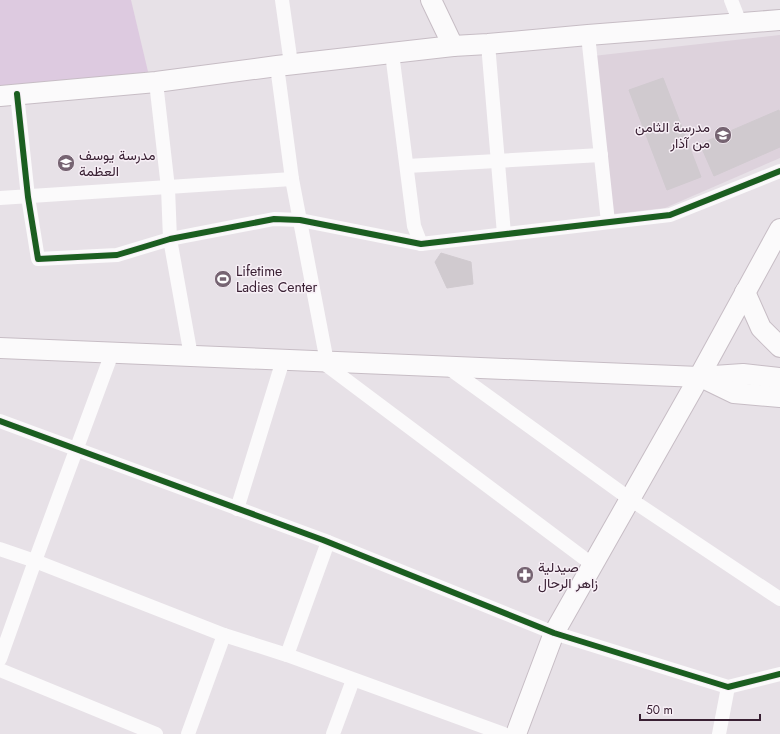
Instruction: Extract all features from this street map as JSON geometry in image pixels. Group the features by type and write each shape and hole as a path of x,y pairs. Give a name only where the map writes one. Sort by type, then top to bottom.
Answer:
{"main road":[{"path":"431,0 452,46"},
{"path":"8,95 156,82 284,65 452,46 780,20"},
{"path":"516,734 554,633 699,377 780,229"},
{"path":"745,292 761,328 780,346"},
{"path":"0,348 699,377 743,374 780,378"},
{"path":"699,377 734,393 780,397"}],"street":[{"path":"282,0 284,65 292,179 324,361 593,564"},
{"path":"731,0 740,23"},
{"path":"588,35 608,222"},
{"path":"488,44 504,234"},
{"path":"392,53 414,226 421,244"},
{"path":"156,82 168,188 170,239 191,356"},
{"path":"8,95 28,197 38,259 117,255 170,239 274,218 300,220 421,244 670,215 780,171"},
{"path":"407,166 601,154"},
{"path":"0,198 292,179"},
{"path":"0,659 112,353"},
{"path":"237,509 284,360"},
{"path":"446,366 630,499 780,599"},
{"path":"0,421 328,542 554,633 728,687 780,674"},
{"path":"288,655 328,542"},
{"path":"0,548 224,635 288,655 504,734"},
{"path":"188,734 224,635"},
{"path":"0,670 156,734"},
{"path":"333,734 353,680"},
{"path":"719,734 728,687"}],"shaded area":[{"path":"0,0 131,0 150,80 0,87"},
{"path":"780,35 780,158 665,208 613,214 593,56"}],"building":[{"path":"663,78 701,177 667,190 629,90"},
{"path":"779,110 780,147 714,176 700,144"},
{"path":"441,253 471,262 473,284 447,288 435,262"}],"cycle path":[{"path":"17,94 28,197 38,259 117,255 170,239 274,219 300,220 421,244 670,215 780,171"},
{"path":"0,421 323,540 554,633 728,687 780,674"}],"place":[{"name":"مدرسة الثامن من آذار","path":"723,135"},
{"name":"مدرسة يوسف العظمة","path":"66,163"},
{"name":"Lifetime Ladies Center","path":"223,279"},
{"name":"صيدلية زاهر الرحال","path":"525,575"}]}
